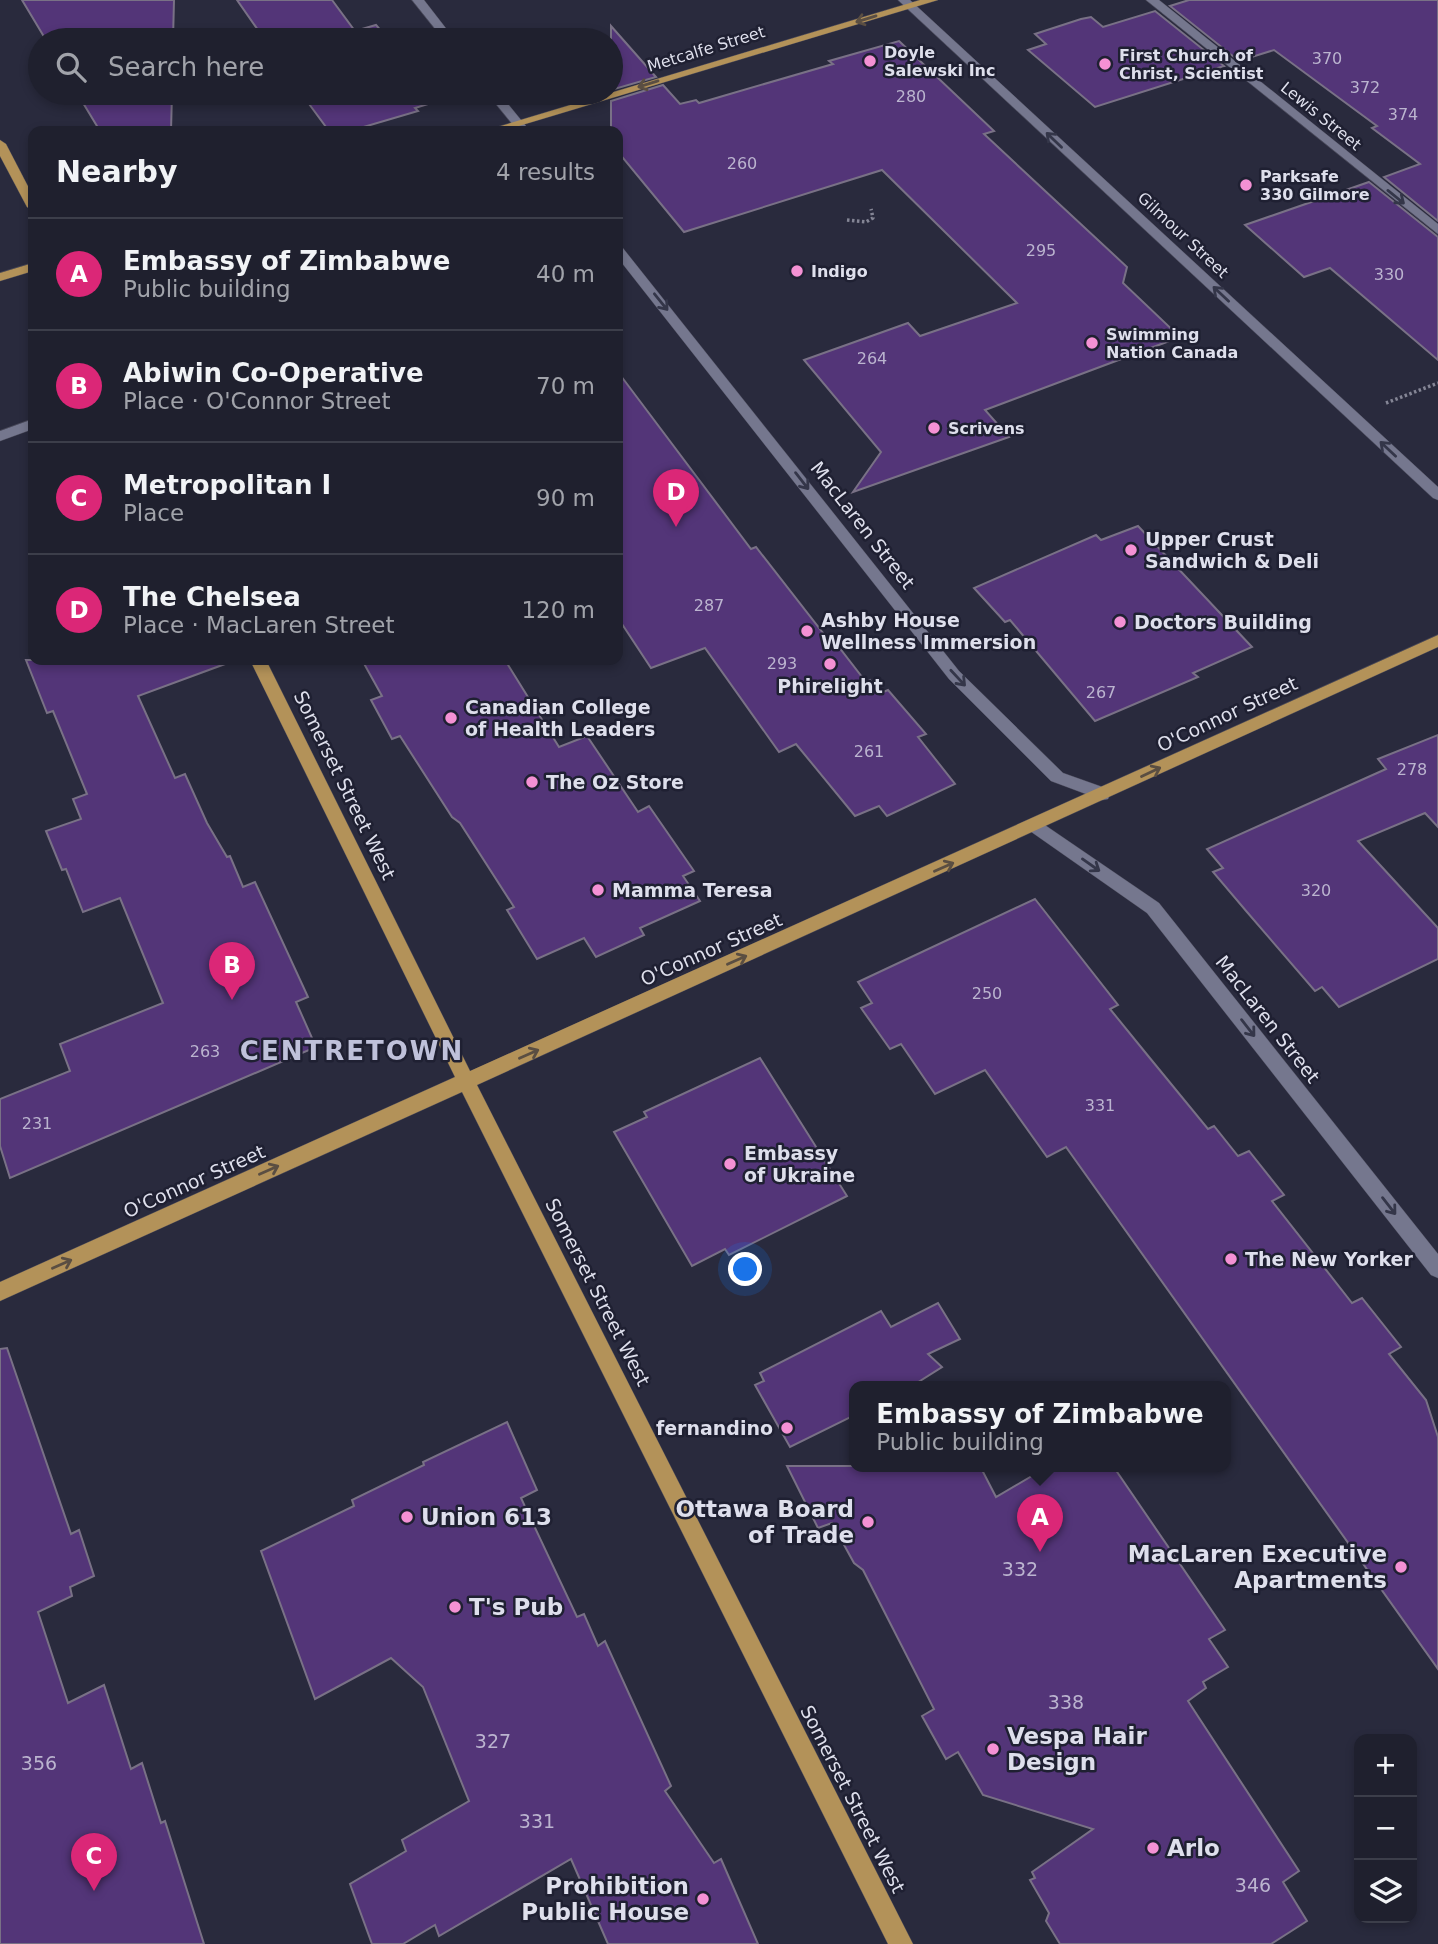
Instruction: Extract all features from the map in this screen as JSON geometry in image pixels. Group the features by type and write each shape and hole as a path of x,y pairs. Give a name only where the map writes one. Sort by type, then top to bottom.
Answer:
{"main road":[{"name":"Metcalfe Street","path":"623,94 907,3 932,0"},
{"name":"Metcalfe Street","path":"524,126 589,105"},
{"path":"0,144 28,197"},
{"path":"0,277 28,269"},
{"name":"O'Connor Street","path":"0,1292 1036,826 1438,641"},
{"name":"Somerset Street West","path":"260,665 901,1944"}],"street":[{"path":"418,0 440,28"},
{"name":"Lewis Street","path":"1152,0 1438,230"},
{"name":"Gilmour Street","path":"907,3 1438,495"},
{"path":"503,105 520,126"},
{"name":"MacLaren Street","path":"623,256 954,675 1057,777 1102,794"},
{"path":"0,436 28,426"},
{"name":"MacLaren Street","path":"1036,826 1153,908 1438,1269"}],"path":[{"path":"847,220 866,222 873,218 871,209"},
{"path":"1351,415 1438,383"}],"building":[{"path":"22,0 174,0 173,28 39,28"},
{"path":"237,0 332,0 353,28 257,28"},
{"path":"1189,0 1438,0 1438,221 1384,177 1420,164 1372,128 1377,126 1274,50 1239,61 1170,6"},
{"name":"First Church of Christ, Scientist","path":"1155,11 1224,66 1095,107 1028,50 1046,44 1035,34 1081,19 1091,17 1103,27"},
{"path":"623,40 656,77 623,87"},
{"path":"899,41 994,131 984,134 1127,267 1123,283 1180,337 985,410 1009,437 853,492 881,452 804,360 908,323 920,336 1017,303 882,170 684,232 623,158 623,126 611,126 611,105 623,105 623,97 663,85 680,104 696,100 699,103 833,64 829,61"},
{"path":"84,105 172,105 171,126 97,126"},
{"path":"310,105 425,105 415,108 418,111 367,126 325,126"},
{"path":"1369,182 1438,237 1438,360 1330,268 1304,277 1245,225"},
{"path":"623,379 751,549 756,547 834,647 838,646 866,682 870,680 881,693 888,690 926,734 918,737 955,784 887,816 879,806 855,816 796,744 779,752 705,648 651,668 623,626"},
{"name":"Doctors Building","path":"1138,526 1252,647 1193,673 1198,677 1095,721 1010,620 1005,622 974,588 1096,535 1101,540"},
{"path":"26,660 28,665 222,665 138,696 175,778 185,774 207,823 227,857 230,856 243,887 255,882 308,997 296,1002 316,1047 10,1178 0,1146 0,1099 70,1071 60,1044 163,1003 120,898 83,912 66,869 62,870 46,831 81,819 73,799 87,794 53,711 47,713"},
{"path":"365,665 508,665 559,747 587,736 638,812 649,806 694,871 683,876 700,901 640,928 644,935 596,957 584,938 537,959 507,910 514,907 460,823 452,817 400,736 392,739 371,700 382,696"},
{"path":"1438,735 1438,827 1425,813 1358,841 1438,928 1438,959 1339,1007 1322,987 1315,991 1213,872 1223,868 1207,849 1386,769 1378,759"},
{"path":"1035,899 1118,1005 1110,1009 1149,1057 1208,1129 1214,1126 1238,1156 1249,1151 1284,1195 1272,1201 1352,1303 1362,1298 1401,1347 1389,1354 1426,1400 1438,1437 1438,1669 1066,1147 1047,1157 985,1070 935,1094 901,1044 890,1049 861,1008 872,1003 858,982"},
{"name":"Embassy of Ukraine","path":"760,1058 847,1196 729,1255 725,1249 692,1266 614,1132 647,1117 644,1112"},
{"path":"938,1303 960,1339 928,1354 942,1367 920,1381 849,1381 849,1418 790,1447 755,1385 764,1381 760,1373 881,1311 891,1327"},
{"path":"7,1348 71,1534 79,1530 94,1576 70,1587 72,1596 38,1612 68,1703 104,1685 131,1769 142,1763 161,1823 165,1821 204,1944 0,1944 0,1349"},
{"path":"507,1422 537,1490 521,1498 577,1617 584,1614 598,1646 605,1641 671,1786 665,1791 714,1863 721,1859 758,1944 608,1944 571,1859 439,1936 435,1925 403,1944 372,1944 350,1884 406,1851 402,1840 469,1801 423,1687 391,1658 315,1699 261,1551 354,1506 352,1500 424,1465 423,1462"},
{"path":"787,1466 849,1466 849,1472 983,1472 996,1497 1039,1472 1117,1472 1225,1630 1209,1639 1228,1667 1203,1682 1206,1688 1188,1701 1299,1871 1283,1882 1307,1921 1271,1944 1060,1944 1046,1921 1049,1913 1030,1880 1035,1878 1032,1872 1093,1829 983,1795 958,1752 946,1759 922,1716 934,1709 863,1570 854,1563 832,1523 818,1528"}],"place":[{"name":"Doyle Salewski Inc","path":"870,61"},
{"name":"First Church of Christ, Scientist","path":"1105,64"},
{"name":"Parksafe 330 Gilmore","path":"1246,185"},
{"name":"Indigo","path":"797,271"},
{"name":"Swimming Nation Canada","path":"1092,343"},
{"name":"Scrivens","path":"934,428"},
{"name":"The Chelsea","path":"676,527"},
{"name":"Upper Crust Sandwich & Deli","path":"1131,550"},
{"name":"Doctors Building","path":"1120,622"},
{"name":"Ashby House Wellness Immersion","path":"807,631"},
{"name":"Phirelight","path":"830,664"},
{"name":"Canadian College of Health Leaders","path":"451,718"},
{"name":"The Oz Store","path":"532,782"},
{"name":"Mamma Teresa","path":"598,890"},
{"name":"Abiwin Co-Operative","path":"232,1000"},
{"name":"Embassy of Ukraine","path":"730,1164"},
{"name":"The New Yorker","path":"1231,1259"},
{"name":"fernandino","path":"787,1428"},
{"name":"Union 613","path":"407,1517"},
{"name":"Ottawa Board of Trade","path":"868,1522"},
{"name":"Embassy of Zimbabwe","path":"1040,1552"},
{"name":"MacLaren Executive Apartments","path":"1401,1567"},
{"name":"T's Pub","path":"455,1607"},
{"name":"Vespa Hair Design","path":"993,1749"},
{"name":"Arlo","path":"1153,1848"},
{"name":"Metropolitan I","path":"94,1891"},
{"name":"Prohibition Public House","path":"703,1899"}],"district":[{"name":"CENTRETOWN","path":"352,1051"}]}
